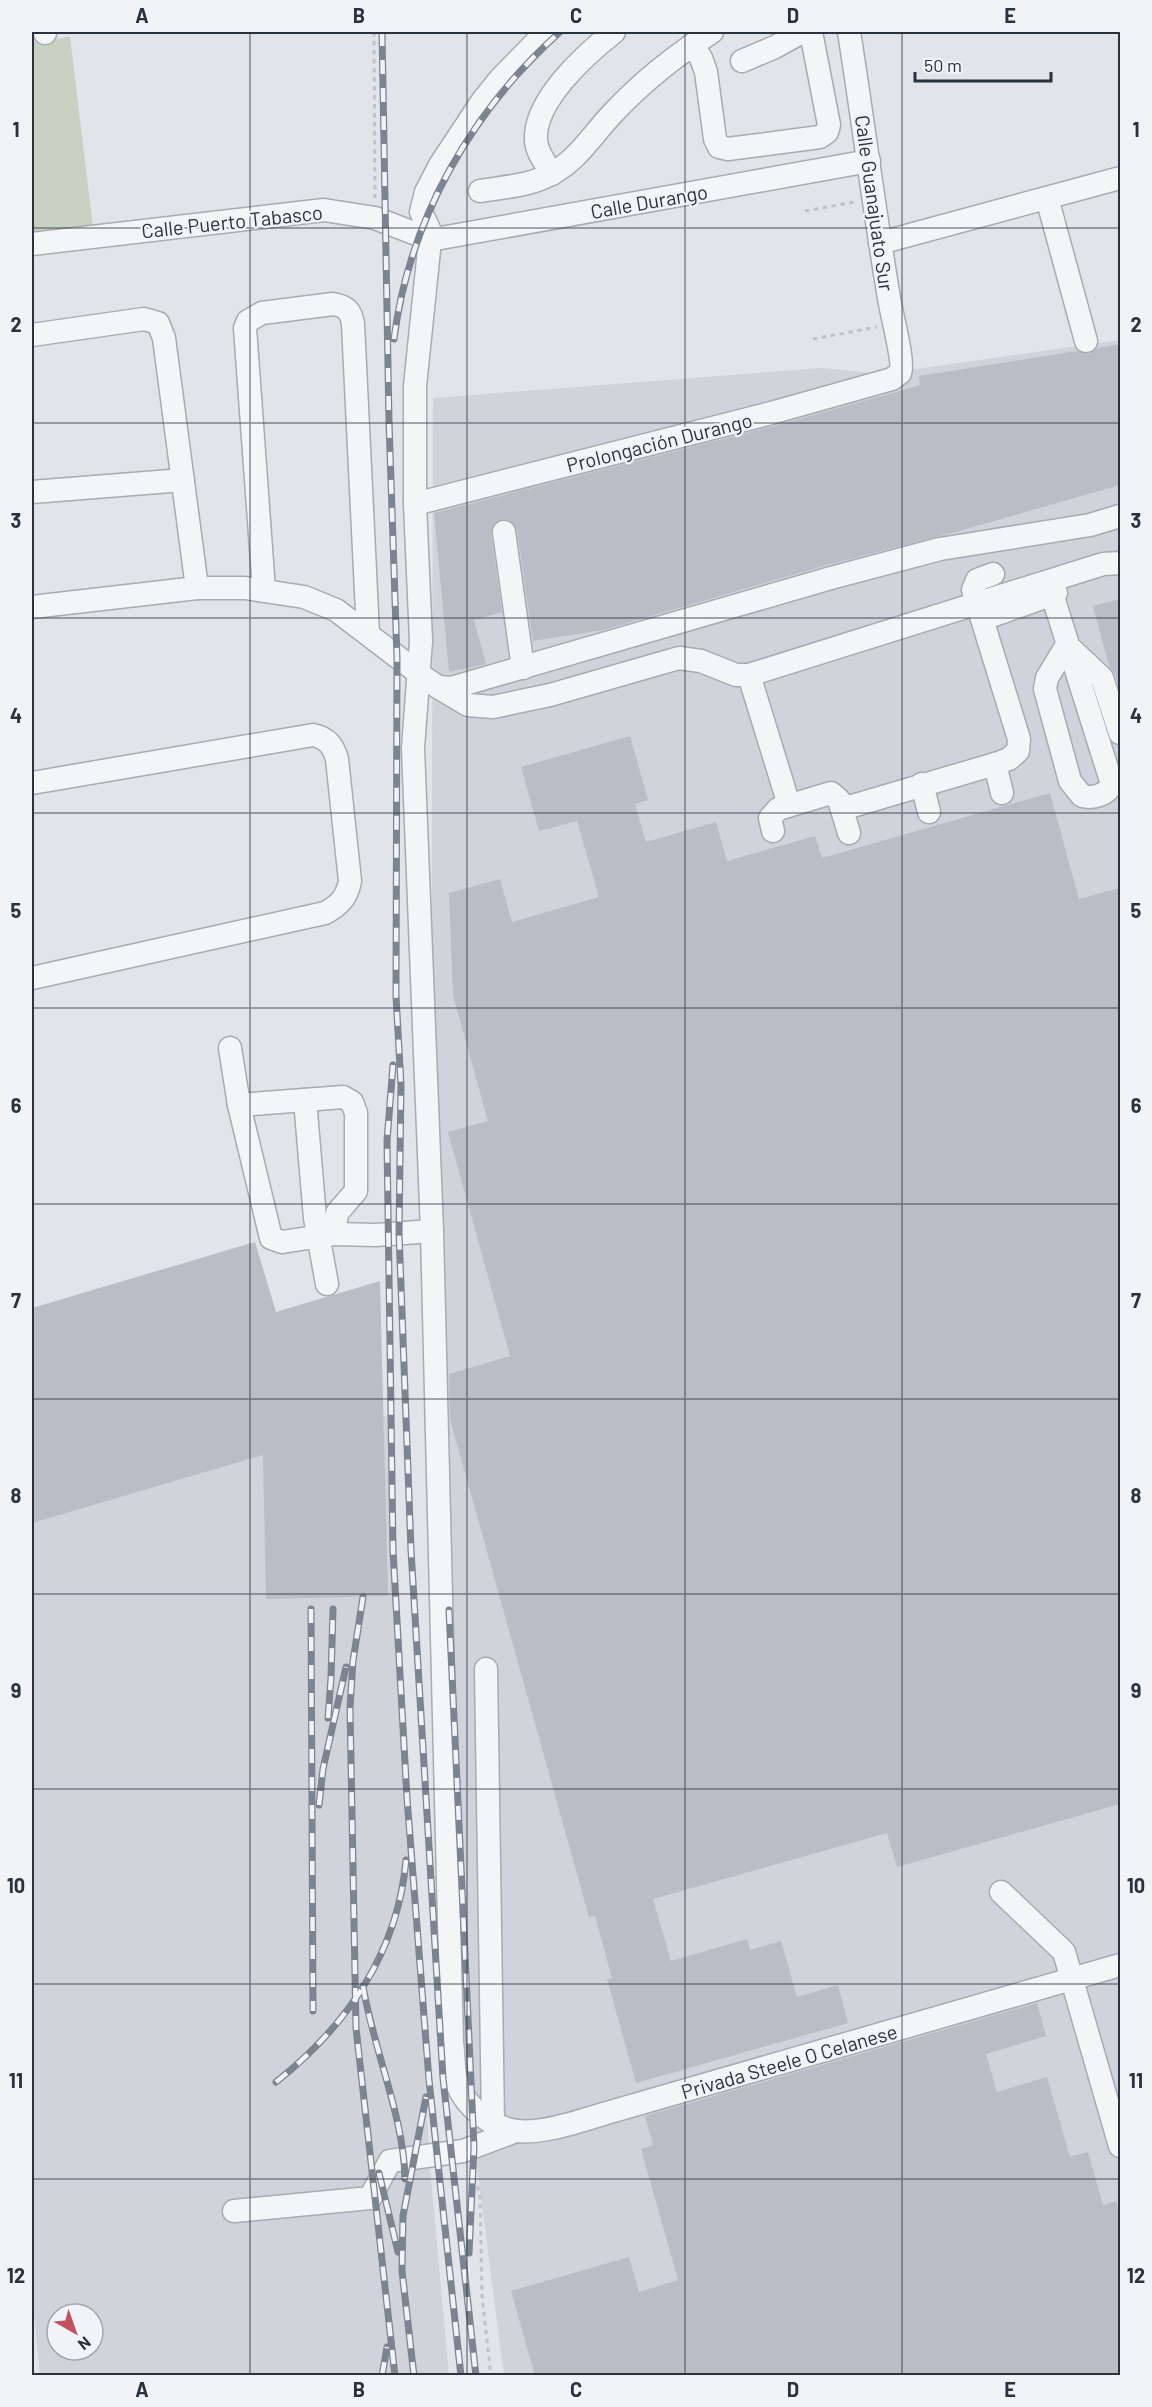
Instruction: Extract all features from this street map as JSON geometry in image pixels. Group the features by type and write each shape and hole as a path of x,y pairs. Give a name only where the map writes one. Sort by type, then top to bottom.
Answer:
{"street":[{"path":"230,1048 239,1105 271,1238 282,1242 326,1235 376,1235 432,1231 413,748 421,641 415,504 415,386 428,274 429,237 429,229 421,212 426,192 440,165 483,100 546,32"},
{"path":"552,174 536,144 536,133 541,116 558,88 583,58 614,32"},
{"path":"480,191 541,179 552,174 584,149 611,115 633,93 692,45 712,32"},
{"path":"742,61 802,32"},
{"path":"692,45 701,58 706,72 714,140 720,147 728,149 820,137 826,132 829,125 811,32"},
{"name":"Calle Guanajuato Sur","path":"849,32 893,324 903,364 900,373"},
{"name":"Calle Durango","path":"429,237 441,238 869,162"},
{"path":"880,243 1120,178"},
{"path":"1047,198 1086,341"},
{"name":"Calle Puerto Tabasco","path":"32,244 324,210 375,218 429,237"},
{"path":"264,590 245,328 248,321 262,313 333,304 342,306 352,315 353,324 368,633"},
{"path":"32,335 144,319 158,323 164,338 197,588"},
{"name":"Prolongación Durango","path":"415,504 771,413 892,379 900,373"},
{"path":"32,492 183,480"},
{"path":"438,687 461,686 831,578 940,549 1090,525 1120,516"},
{"path":"504,532 523,668"},
{"path":"980,610 1103,564 1120,562"},
{"path":"32,607 197,588 264,590 304,597 336,610 419,674 468,705 493,707 549,695 679,658 701,661 736,675 749,675 980,610 1052,594 1120,572"},
{"path":"842,809 995,764 1015,755 1020,746 1019,739 974,590 975,583 993,574"},
{"path":"1052,594 1112,784 1104,793 1089,797 1079,794 1070,781 1045,689 1047,678 1067,645"},
{"path":"1067,645 1102,678 1120,733"},
{"path":"749,675 789,805"},
{"path":"32,783 313,735 324,738 330,742 337,759 350,881 348,892 343,900 325,913 32,978"},
{"path":"995,764 1002,793"},
{"path":"922,784 929,812"},
{"path":"773,831 770,822 772,814 778,809 831,793 837,796 849,833"},
{"path":"239,1105 343,1097 350,1100 354,1106 356,1191 337,1213 326,1235"},
{"path":"305,1100 326,1235 327,1284"},
{"name":"Privada Steele O Celanese","path":"432,1231 452,2043 457,2082 473,2109 493,2122 516,2131 547,2128 617,2110 1120,1965"},
{"path":"486,1669 493,2122"},
{"path":"1001,1892 1064,1952 1120,2146"},
{"path":"234,2211 370,2198 390,2161 463,2151 516,2131"}],"path":[{"path":"374,32 375,218"},
{"path":"805,211 873,198"},
{"path":"813,339 893,324"},
{"path":"463,2151 480,2193 482,2296 491,2376"}],"shaded area":[{"path":"1120,340 1120,2375 504,2375 465,2075 430,1610 433,398 821,368 881,374"},
{"path":"388,1415 430,2168 449,2375 40,2375 32,2295 32,1520"}],"green space":[{"path":"70,37 93,227 32,235 32,42"}],"building":[{"path":"1120,344 1120,485 952,533 827,565 603,630 533,641 517,530 510,520 502,519 495,522 491,533 502,612 474,620 486,664 449,672 434,513 774,426 896,392 920,385 919,376 1077,351 1089,354 1097,348"},
{"path":"1120,599 1120,690 1115,674 1109,666 1093,606"},
{"path":"630,736 648,800 635,804 646,842 716,822 727,861 815,836 822,858 1050,793 1079,899 1120,888 1120,1804 897,1867 887,1833 653,1899 671,1961 747,1939 750,1950 781,1941 797,1997 838,1985 848,2023 636,2083 607,1979 612,1978 595,1916 589,1917 450,1419 449,1374 510,1356 448,1132 488,1121 453,995 449,893 500,879 512,922 599,897 577,821 539,831 521,767"},
{"path":"255,1242 276,1312 380,1281 388,1596 266,1599 263,1455 32,1523 32,1308"},
{"path":"1037,2003 1046,2036 986,2054 997,2092 1047,2077 1070,2157 1088,2152 1103,2205 1116,2201 1120,2216 1120,2376 535,2376 511,2291 629,2257 639,2292 678,2280 641,2149 653,2145 645,2116"}],"railway":[{"path":"382,32 389,422 397,658 396,996 401,1085 399,1233 411,1550 443,2078 476,2376"},
{"path":"394,339 402,295 414,252 449,170 472,132 499,97 528,63 560,32"},
{"path":"393,1065 387,1141 393,1550 407,1798 429,2080 461,2376"},
{"path":"363,1597 353,1661 350,1707 356,2028 395,2376"},
{"path":"311,1609 313,2011"},
{"path":"328,1718 333,1609"},
{"path":"449,1610 474,2147 469,2253"},
{"path":"319,1805 323,1769 346,1667"},
{"path":"276,2082 325,2037 365,1984 392,1926 401,1894 406,1860"},
{"path":"363,1986 394,2107 405,2179"},
{"path":"414,2376 402,2271 403,2216 426,2097"},
{"path":"379,2173 398,2252"},
{"path":"382,2376 387,2347"}]}
